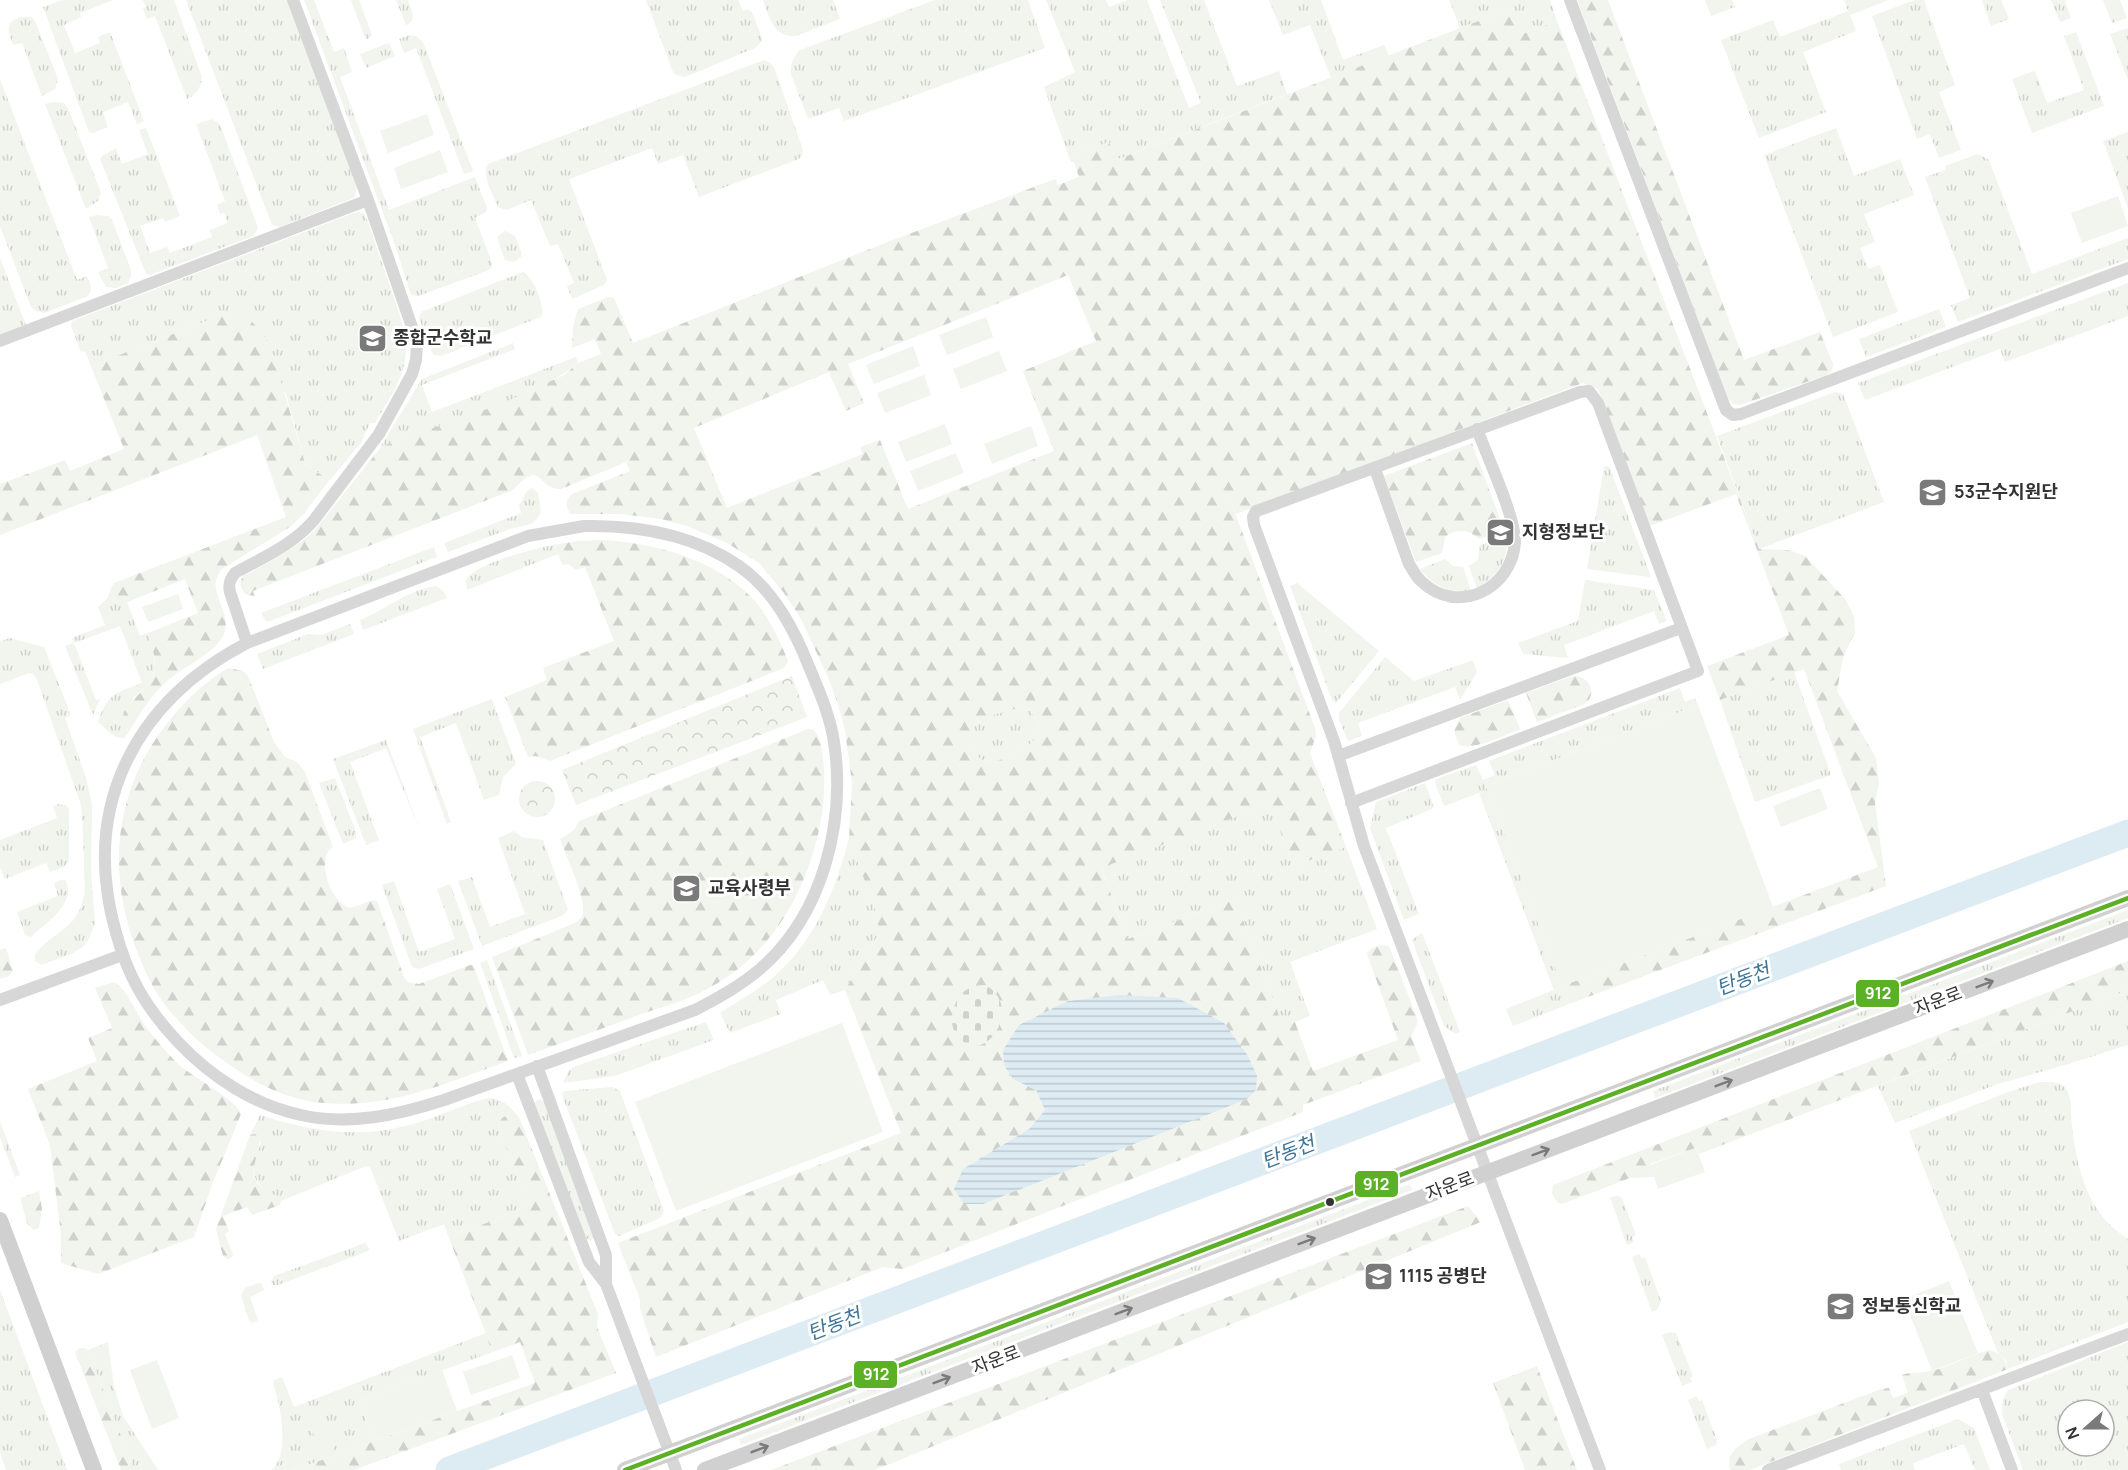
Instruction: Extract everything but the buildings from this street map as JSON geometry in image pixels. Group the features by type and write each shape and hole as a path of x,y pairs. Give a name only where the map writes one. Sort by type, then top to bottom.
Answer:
{"street":[{"path":"247,643 230,592 231,578 235,573 305,531 379,434 412,374 416,360 417,345 413,330 368,200 292,0"},
{"path":"1570,0 1726,410 1733,415 1741,414 2128,268"},
{"path":"0,341 368,200"},
{"path":"1351,803 1698,671 1594,396 1589,391 1580,392 1477,429 1375,469 1256,511 1253,517 1334,741 1351,803 1364,846 1600,1470"},
{"path":"1375,469 1415,575 1442,595 1455,598 1476,596 1488,591 1503,575 1515,540 1510,516 1477,429"},
{"path":"584,526 640,528 668,533 690,541 716,552 759,582 777,604 799,643 823,699 831,726 836,759 837,802 831,848 820,882 804,914 786,942 760,969 728,993 694,1010 409,1111 371,1118 336,1119 302,1116 272,1107 244,1093 194,1059 153,1015 137,989 122,956 109,907 104,871 109,815 123,769 145,729 174,694 198,673 225,654 247,643 528,536 584,526"},
{"path":"1338,756 1681,628"},
{"name":"자운로","path":"625,1470 2128,898"},
{"name":"자운로","path":"705,1470 2128,929"},
{"path":"0,1000 122,956"},
{"path":"537,1066 606,1255 606,1284"},
{"path":"517,1074 589,1262 606,1284 676,1470"},
{"path":"0,1220 94,1470"},
{"path":"1768,1470 2128,1334"},
{"path":"1982,1390 2012,1470"}],"green space":[{"path":"63,0 113,0 80,13 81,17 64,25 75,53 100,43 98,37 110,32 144,121 137,124 128,102 103,112 108,127 93,133 89,132 43,7"},
{"path":"143,0 174,0 202,77 198,91 187,99 155,16 147,19"},
{"path":"186,0 287,0 357,186 355,197 280,227 272,225"},
{"path":"304,0 314,0 334,52 344,48 352,72 340,77 389,210 475,177 487,208 486,212 475,218 492,262 489,270 418,296 411,295 395,245"},
{"path":"351,0 359,0 372,35 368,39 365,38"},
{"path":"396,0 408,0 413,18 406,25"},
{"path":"646,0 738,0 743,11 748,9 752,12 762,41 755,48 685,77 676,75"},
{"path":"763,0 833,0 840,19 796,36 789,36 777,30"},
{"path":"935,0 1028,0 1045,48 844,121 839,108 808,119 791,74 792,61 800,50"},
{"path":"1046,0 1106,0 1109,7 1127,0 1147,0 1189,108 1201,103 1160,0 1204,0 1237,86 1279,71 1287,94 1116,160 1109,142 1069,157 1044,87 1075,72"},
{"path":"1269,0 1321,0 1343,60 1384,45 1389,56 1331,78 1310,25 1283,35"},
{"path":"1449,0 1550,0 1557,21 1519,35 1511,13 1502,12 1460,28"},
{"path":"1577,0 1608,0 1744,360 1820,332 1833,364 1832,370 1827,375 1740,405 1733,404 1728,398"},
{"path":"1705,0 1732,0 1735,7 1711,16"},
{"path":"1844,0 1889,0 1850,15 1856,31 1803,52 1826,112 1759,138 1721,40 1773,20 1780,37 1848,11"},
{"path":"1915,0 1924,0 1955,85 1939,92 1961,150 1939,158 1930,134 1917,139 1872,16"},
{"path":"1982,0 2001,0 2009,19 1991,26"},
{"path":"2051,0 2065,0 2071,18 2060,22"},
{"path":"2103,0 2120,0 2127,18 2112,23"},
{"path":"1502,12 1511,13 1519,35 1557,21 1759,549 1789,550 1805,556 1846,600 1854,617 1855,632 1843,657 1837,691 1876,758 1879,783 1875,803 1886,886 1569,1004 1562,986 1878,867 1804,669 1720,700 1707,666 1789,635 1736,494 1650,526 1598,389 1583,383 1236,514 1227,491 1315,728 1316,736 1310,753 1346,847 1294,866 1270,804 1101,868 1128,939 1235,899 1283,1026 1295,1022 1313,1071 1398,1040 1367,954 1376,946 1389,946 1417,1018 1417,1024 1411,1037 1421,1061 1303,1105 1303,1112 902,1269 883,1267 656,1357 640,1309 640,1299 618,1243 901,1133 845,990 878,935 878,917 849,838 852,783 845,730 827,675 801,619 784,593 759,563 727,543 687,526 661,519 621,514 571,514 567,504 572,494 630,471 626,462 561,489 547,485 535,475 530,476 513,490 253,591 255,597 245,594 242,589 243,576 289,550 314,531 385,445 501,404 564,375 578,363 601,354 595,339 572,348 573,326 578,309 609,297 614,298 633,343 885,243 1055,179 1058,185 1079,177 1074,162 1071,162 1069,157 1109,142 1116,160","holes":["1068,275 1096,341 1023,371 1054,451 908,509 880,440 860,447 863,454 727,508 694,428 829,372 846,411 864,403 848,364","1018,708 1031,711 1038,723 1039,732 1031,743 1016,753 991,762 985,761 975,754 966,736 984,717","1013,1079 1247,1099 963,1169 1029,1129 1045,1110 1036,1090"]},
{"path":"21,17 31,17 35,21 58,79 55,89 42,96 22,43 13,45 10,36 10,25"},
{"path":"2128,28 2128,80 2110,34"},
{"path":"2076,32 2104,106 2032,133 2012,79 2035,71 2047,103 2084,90 2064,36"},
{"path":"409,35 416,36 423,42 473,171 464,174 416,48 404,53 399,39"},
{"path":"389,43 395,56 366,68 360,54"},
{"path":"764,60 774,67 803,150 799,159 699,197 683,155 658,164 652,148 569,179 607,280 604,285 572,299 567,286 574,283 558,244 550,246 531,200 506,210 498,207 487,180 488,164"},
{"path":"0,79 77,280 87,276 91,285 91,290 86,297 44,313 31,307 0,226"},
{"path":"64,103 68,108 101,193 98,201 86,209 45,104"},
{"path":"427,114 434,135 388,153 380,131"},
{"path":"212,119 220,124 258,228 253,236 150,275 146,274 100,159 116,148 122,164 148,154 139,130 146,128 180,216 165,222 163,218 140,226 150,253 167,247 170,253 212,237 210,230 228,223 224,213 220,214 217,205 225,201 196,124"},
{"path":"1836,128 1854,176 1900,159 1914,195 1864,214 1875,242 1860,248 1868,269 1880,265 1898,312 1833,337 1764,155"},
{"path":"2128,132 2128,208 2103,141"},
{"path":"440,150 448,172 401,189 394,168"},
{"path":"1978,154 1989,160 2032,274 2128,238 2128,259 1958,322 1951,305 1970,298 1925,177 1946,170 1945,166"},
{"path":"2118,196 2128,226 2082,243 2071,213"},
{"path":"359,212 367,219 402,322 406,351 401,375 383,410 375,423 370,423 361,443 329,481 305,463 286,394 227,313 91,366 85,351 81,352 71,326 72,321"},
{"path":"108,216 112,220 131,270 128,283 116,288 106,287 98,272 108,268 89,217"},
{"path":"505,231 515,236 522,254 514,262 505,260 498,241 498,236"},
{"path":"0,258 26,325 0,335"},
{"path":"523,272 531,279 538,292 542,306 541,317 441,356 434,355 419,318 421,312"},
{"path":"2128,283 2128,316 2005,362 2000,349 1865,400 1858,383"},
{"path":"1939,309 1946,327 1866,357 1859,339"},
{"path":"227,313 246,316 270,344 305,463 329,481 290,527 222,569 217,577 216,585 225,617 224,634 207,653 161,686 129,732 123,715 130,702 148,685 154,673 154,656 148,633 198,613 185,579 117,606 111,588 114,583 286,517 257,435 0,535 0,484 65,460 70,471 124,449 91,366"},
{"path":"986,317 993,337 947,355 939,335"},
{"path":"513,343 515,349 422,385 432,412 576,357 578,363 558,377 511,401 385,445 378,451 422,379"},
{"path":"913,346 920,366 874,384 866,365"},
{"path":"999,351 1007,371 961,389 953,369"},
{"path":"924,375 931,395 885,413 877,393"},
{"path":"1835,392 1844,396 1884,502 1759,549 1717,436"},
{"path":"945,424 952,444 906,462 898,442"},
{"path":"1031,426 1038,446 992,464 984,444"},
{"path":"1472,443 1504,530 1479,539 1467,532 1454,532 1445,537 1442,553 1416,562 1384,476"},
{"path":"956,453 964,473 918,491 910,471"},
{"path":"1609,466 1650,577 1587,569 1604,467"},
{"path":"532,488 538,493 541,512 531,524 510,529 448,552 444,543 521,513 519,506 526,492"},
{"path":"1506,535 1504,560 1491,579 1477,589 1469,566 1478,560 1480,545"},
{"path":"600,540 620,541 661,549 719,572 751,597 763,611 788,661 784,668 550,761 536,756 528,757 505,697 547,680 543,668 614,641 585,567 576,570 568,564 563,565 554,545"},
{"path":"554,545 558,554 467,590 466,581 479,569 506,558"},
{"path":"434,547 437,557 270,621 266,621 261,613"},
{"path":"1445,559 1453,566 1463,567 1471,591 1442,588 1420,569"},
{"path":"1585,580 1654,590 1667,621 1659,624 1654,611 1564,645 1568,658 1523,654 1518,643 1578,621"},
{"path":"1297,583 1379,651 1336,703 1332,700 1290,586"},
{"path":"437,586 447,598 363,630 360,620 416,591"},
{"path":"111,588 117,605 127,602 140,636 148,633 155,661 153,674 146,687 132,700 126,729 129,732 124,738 113,735 98,722 109,700 125,689 142,683 120,626 74,643 72,638 105,625 98,607 108,598"},
{"path":"178,594 183,609 148,622 142,607"},
{"path":"350,624 354,634 263,669 257,654 308,634 321,635"},
{"path":"10,638 44,647 71,715 65,718 86,778 92,805 91,871 95,923 83,947 41,965 35,961 35,954 66,928 78,914 82,903 85,890 82,812 37,680 33,674 29,673 0,684 0,641"},
{"path":"74,643 96,700 100,699 93,715 65,646"},
{"path":"1385,657 1414,681 1473,660 1477,672 1460,700 1455,687 1358,723 1362,736 1348,741 1339,720 1339,713"},
{"path":"229,668 243,671 248,676 274,742 285,757 297,762 305,772 333,847 328,852 325,868 334,895 349,907 377,901 404,977 408,982 419,984 473,964 508,1061 414,1094 390,1099 341,1104 302,1100 256,1081 206,1048 174,1016 160,998 136,949 121,891 119,862 126,805 135,778 148,751 165,726 194,694 211,679"},
{"path":"1794,672 1831,775 1755,802 1720,700"},
{"path":"792,676 807,717 576,805 562,770"},
{"path":"1573,676 1583,678 1590,686 1589,700 1585,704 1537,722 1526,693"},
{"path":"1680,688 1685,702 1695,698 1698,705 1486,786 1569,1004 1513,1026 1506,1009 1554,990 1479,793 1444,806 1435,783 1436,779 1476,765 1483,780 1495,775 1489,761"},
{"path":"492,699 516,764 503,777 499,795 484,800 456,723 420,737 451,822 447,824 413,729"},
{"path":"1508,700 1520,729 1480,744 1459,745 1454,731 1460,718"},
{"path":"1698,705 1773,907 1562,986 1486,786"},
{"path":"1018,708 1031,711 1039,726 1037,737 1024,748 1007,757 991,762 978,757 965,736 984,717"},
{"path":"808,729 814,730 818,737 823,757 822,814 808,867 798,892 770,937 752,957 731,974 699,993 528,1055 492,957 575,923 581,917 583,905 581,896 560,839 574,830 579,821"},
{"path":"386,740 421,833 386,748 350,762 379,840 366,845 333,759"},
{"path":"335,778 356,832 356,838 343,844 319,783"},
{"path":"537,781 550,786 555,799 550,812 537,817 524,812 519,799 524,786"},
{"path":"1425,783 1434,808 1386,828 1419,914 1404,920 1370,828 1376,802"},
{"path":"1820,788 1828,809 1781,827 1773,806"},
{"path":"59,804 67,806 69,810 69,860 64,867 50,872 46,863 5,879 0,867 0,840 57,818 53,806"},
{"path":"1270,804 1294,866 1346,847 1377,929 1290,962 1310,1016 1283,1027 1235,899 1128,939 1101,867"},
{"path":"514,831 522,837 543,840 568,910 562,916 482,946 458,881 472,877 490,927 525,914 498,838"},
{"path":"849,838 878,917 878,935 845,990 830,995 823,980 776,1000 781,1014 730,1033 720,1013 771,979 804,944 831,893"},
{"path":"65,880 68,888 67,896 59,911 31,937 25,935 17,912 58,896 54,883"},
{"path":"394,881 419,952 455,939 437,889 450,884 474,949 419,969 412,967 382,885"},
{"path":"2128,910 2128,918 1655,1098 1653,1091"},
{"path":"1422,933 1460,1032 1456,1034 1444,1026 1412,940"},
{"path":"6,948 13,971 9,976 0,979 0,950"},
{"path":"487,960 522,1056 514,1058 480,963"},
{"path":"2128,961 2128,990 1699,1154 1696,1148 1650,1164 1654,1177 1630,1178 1562,1204 1556,1201 1552,1193 1553,1185"},
{"path":"114,982 123,989 146,1027 172,1058 222,1094 241,1114 194,1237 98,1274 61,1263 61,1235 50,1145 28,1089 97,1061 88,1038 112,1028 95,988"},
{"path":"987,985 999,999 1002,1009 1001,1019 992,1038 984,1044 975,1046 966,1043 957,1035 952,1025 952,1017 960,995 967,989"},
{"path":"2128,990 2128,1045 1998,1084 1895,1123 1878,1086"},
{"path":"706,1022 714,1040 615,1076 563,1083 569,1070 576,1066"},
{"path":"842,1023 883,1132 676,1211 635,1102"},
{"path":"2040,1082 2058,1083 2069,1094 2077,1159 2087,1190 2103,1217 2128,1239 2128,1322 2008,1369 2006,1360 1998,1353 1909,1131 2008,1092"},
{"path":"612,1087 620,1091 664,1211 660,1218 619,1236 615,1234 562,1095 565,1091"},
{"path":"489,1098 504,1103 516,1114 506,1116 498,1125 527,1203 519,1210 449,1238 444,1224 399,1241 370,1167 366,1166 281,1201 260,1186 257,1181 254,1169 261,1143 255,1134 250,1135 260,1115 321,1130 381,1131 423,1121"},
{"path":"539,1099 544,1101 595,1236 591,1241 585,1238 534,1103"},
{"path":"509,1114 516,1114 519,1117 598,1314 597,1327 616,1373 354,1470 294,1470 535,1383 520,1342 493,1352 449,1238 519,1210 527,1203 498,1125 502,1118"},
{"path":"0,1121 20,1175 15,1177 0,1137"},
{"path":"255,1134 259,1142 254,1170 256,1181 281,1201 280,1205 252,1215 247,1207 223,1216 229,1231 225,1234 233,1255 227,1259 223,1256 216,1229 250,1135"},
{"path":"1696,1148 1705,1172 1658,1189 1650,1165"},
{"path":"1410,1184 1412,1190 741,1445 739,1439"},
{"path":"39,1191 42,1209 39,1228 33,1230 27,1223 20,1198"},
{"path":"1610,1197 1622,1198 1636,1235 1632,1237 1634,1242 1627,1245"},
{"path":"1468,1206 1481,1222 875,1470 771,1470"},
{"path":"365,1243 370,1249 368,1251 278,1285 272,1285 274,1276"},
{"path":"1640,1254 1641,1258 1645,1257 1661,1301 1657,1310 1652,1312 1632,1257"},
{"path":"1949,1281 1978,1353 1932,1371 1904,1299"},
{"path":"258,1283 262,1284 264,1290 250,1297 258,1320 253,1323 249,1321 241,1295 245,1288"},
{"path":"0,1290 67,1470 6,1470 0,1453"},
{"path":"1670,1332 1676,1333 1693,1376 1690,1378 1692,1382 1682,1386 1662,1335"},
{"path":"486,1333 493,1352 359,1400 374,1441 294,1470 272,1470 278,1462 283,1440 274,1380 282,1377 294,1407"},
{"path":"108,1342 114,1387 123,1416 158,1470 134,1470 88,1350"},
{"path":"2128,1342 2128,1470 2023,1470 2002,1414 2003,1399 2008,1390"},
{"path":"80,1348 88,1350 134,1470 121,1470 75,1352"},
{"path":"1989,1350 2002,1356 2008,1369 1750,1470 1730,1470 1731,1455 1749,1439 1881,1389 1889,1388 1893,1398 1908,1393 1902,1375 1937,1369"},
{"path":"512,1355 520,1378 471,1395 463,1372"},
{"path":"157,1360 179,1418 152,1429 130,1370"},
{"path":"1537,1366 1577,1470 1525,1470 1493,1383"},
{"path":"442,1370 457,1411 374,1441 359,1400"},
{"path":"1697,1396 1699,1401 1702,1400 1717,1440 1716,1445 1707,1449 1688,1400"},
{"path":"318,1407 335,1451 322,1456 305,1412"},
{"path":"1958,1419 1974,1428 1990,1470 1975,1470 1964,1444 1913,1463 1915,1470 1841,1470 1839,1464"}],"shaded area":[{"path":"1119,995 1178,998 1224,1023 1248,1056 1257,1076 1256,1090 1247,1099 983,1204 964,1204 954,1189 963,1169 1029,1129 1045,1110 1036,1090 1013,1079 1004,1065 1003,1050 1019,1025 1068,1001"}],"waterway":[{"name":"탄동천","path":"449,1470 2128,833"}],"transit line":[{"name":"912","path":"625,1470 2128,898"}],"place":[{"name":"종합군수학교","path":"372,338"},
{"name":"53군수지원단","path":"1933,492"},
{"name":"지형정보단","path":"1501,532"},
{"name":"교육사령부","path":"687,888"},
{"name":"1115 공병단","path":"1378,1276"},
{"name":"정보통신학교","path":"1841,1306"}]}
